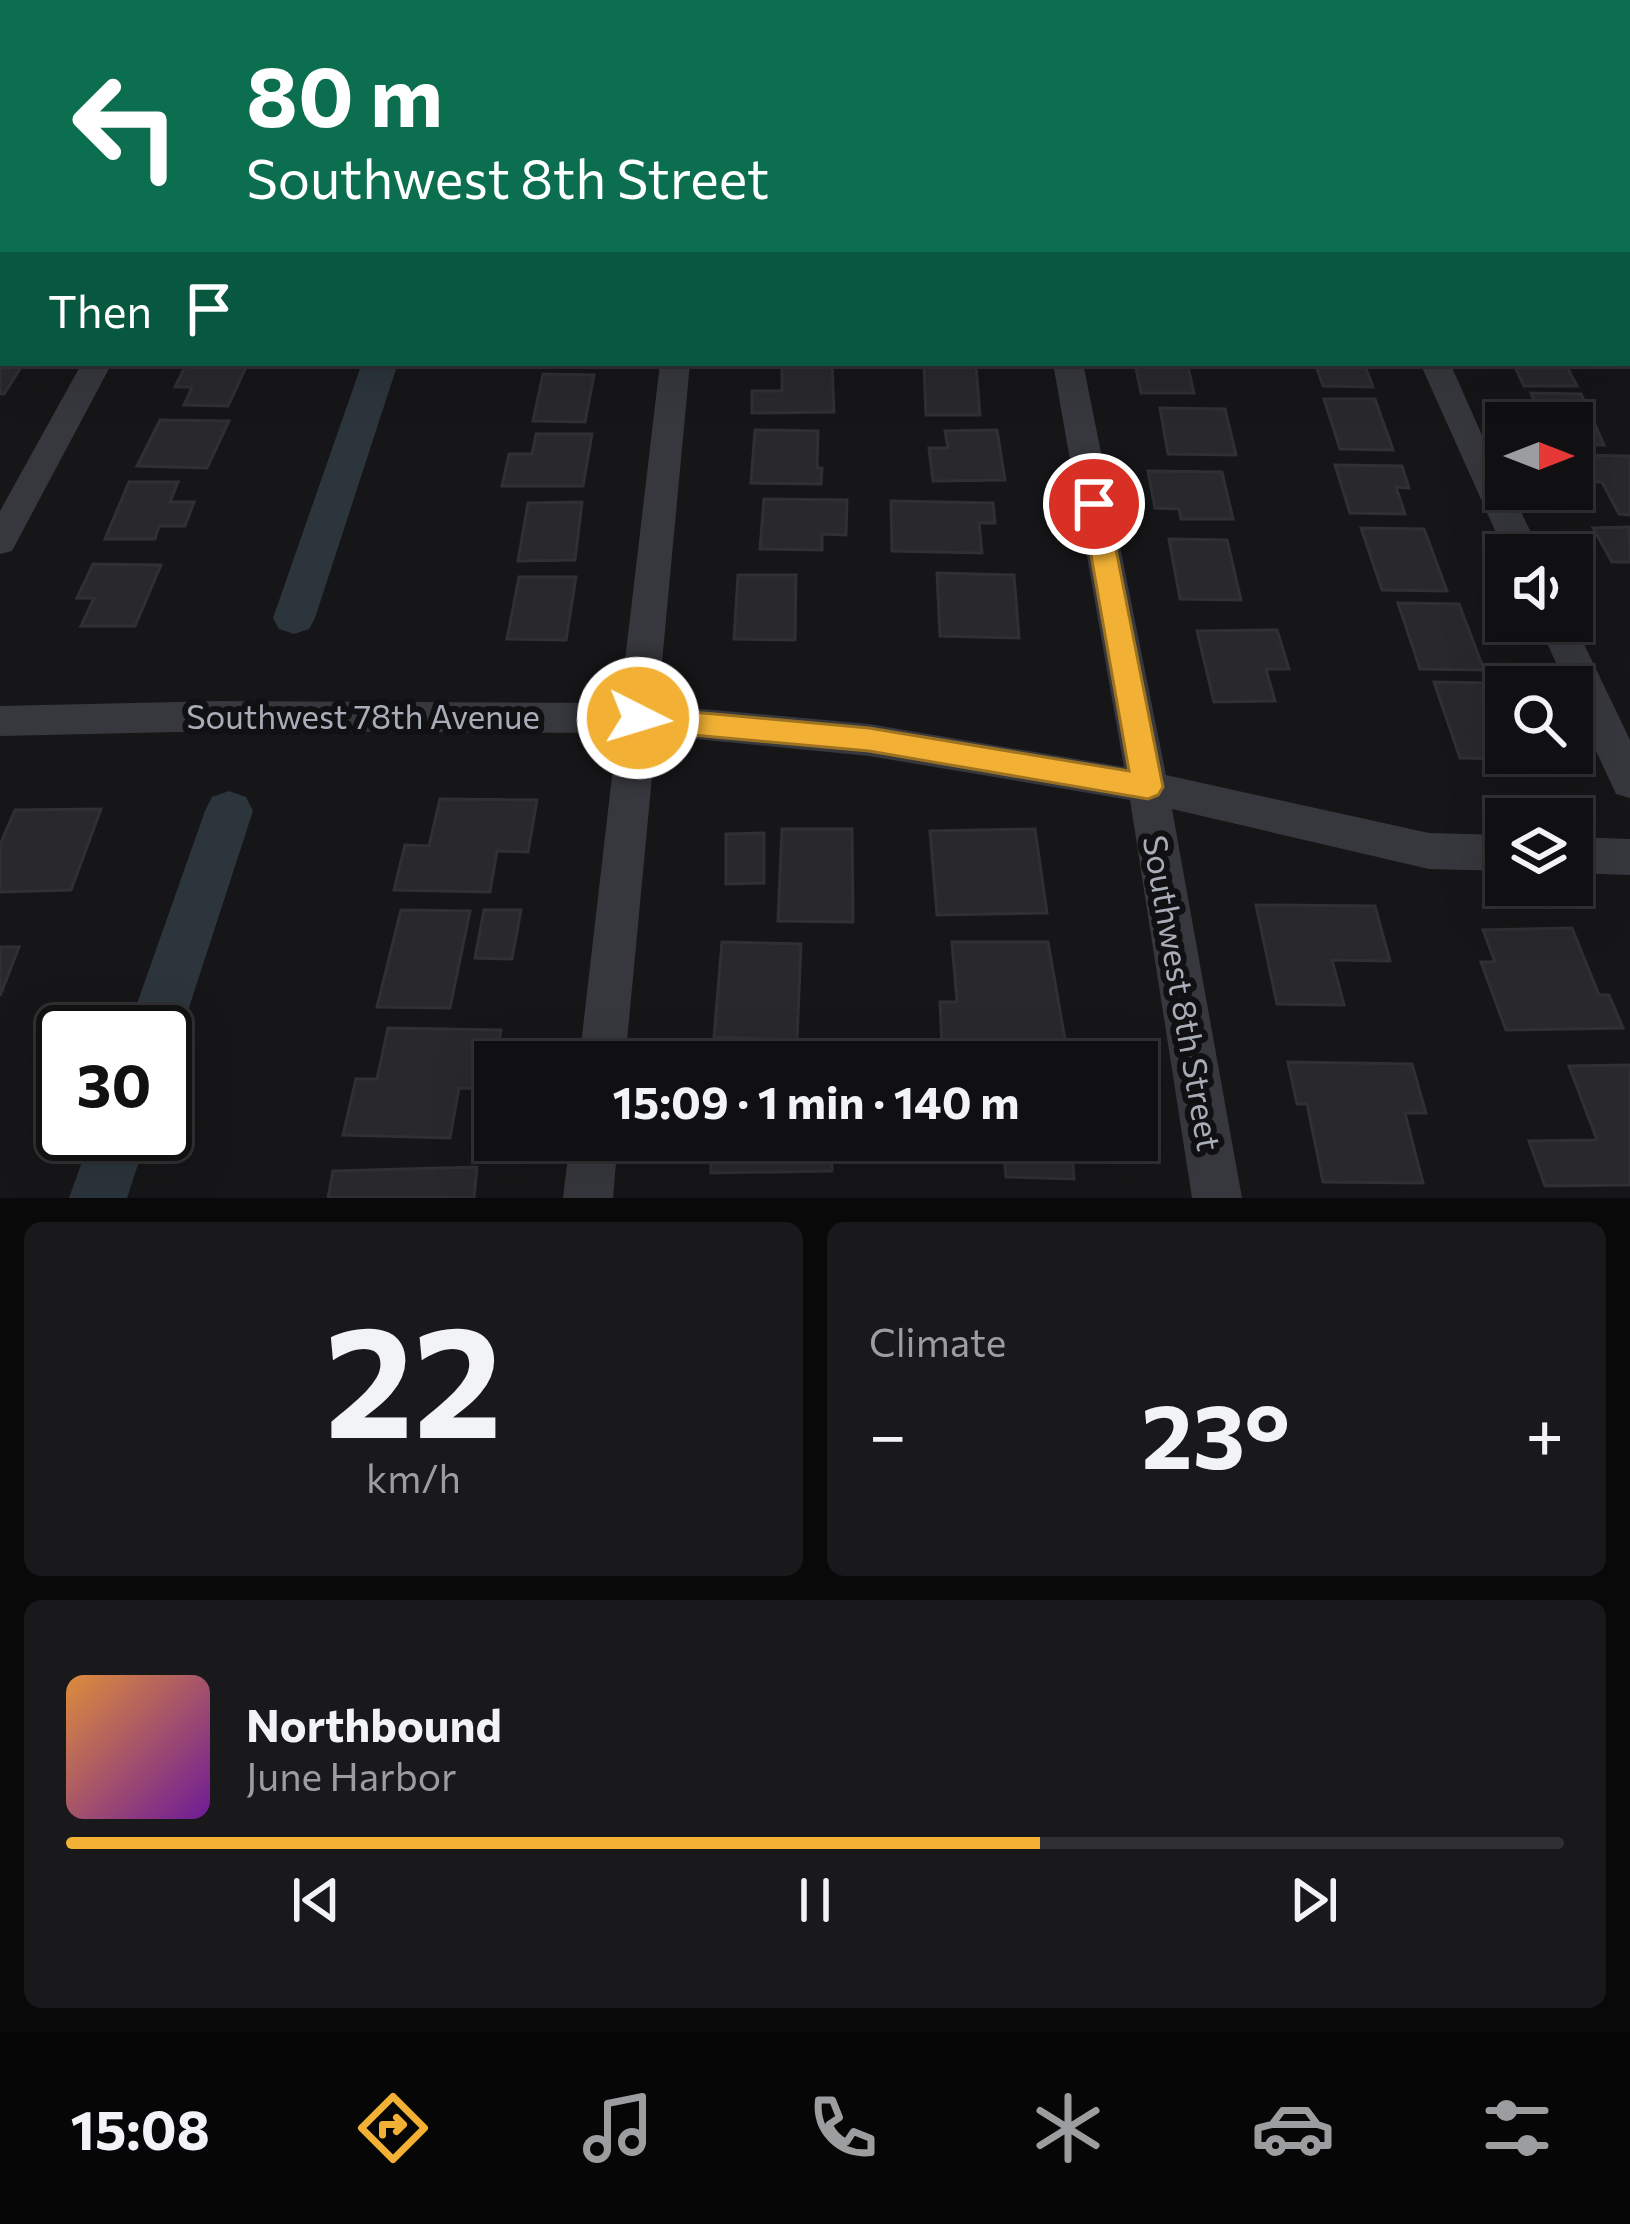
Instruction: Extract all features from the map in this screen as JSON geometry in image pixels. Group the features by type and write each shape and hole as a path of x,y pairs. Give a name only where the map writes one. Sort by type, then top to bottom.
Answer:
{"street":[{"path":"0,542 95,366"},
{"path":"604,1041 675,366"},
{"name":"Southwest 8th Street","path":"1069,366 1148,787 1217,1198"},
{"path":"1436,366 1515,534"},
{"path":"1565,642 1630,782"},
{"name":"Southwest 78th Avenue","path":"0,721 221,716 638,718 869,740 1148,787 1429,851 1485,853"},
{"path":"1593,856 1630,857"},
{"path":"588,1198 592,1161"}],"building":[{"path":"0,366 22,366 4,394 0,394"},
{"path":"186,366 247,366 228,406 184,405 192,387 175,387"},
{"path":"782,366 832,366 834,412 752,413 752,391 782,391"},
{"path":"924,366 976,366 980,415 926,415"},
{"path":"1136,366 1188,366 1194,393 1141,393"},
{"path":"1316,366 1365,366 1373,387 1323,386"},
{"path":"1514,366 1567,366 1577,386 1524,386"},
{"path":"543,374 594,375 585,422 533,421"},
{"path":"1531,393 1581,394 1585,402 1535,402"},
{"path":"1324,399 1375,399 1393,450 1340,449"},
{"path":"1160,408 1225,409 1236,455 1168,454"},
{"path":"160,420 229,421 207,468 137,466"},
{"path":"1593,421 1604,445 1593,445"},
{"path":"755,430 818,431 821,484 751,483"},
{"path":"997,430 1005,480 933,481 929,448 948,448 945,431"},
{"path":"536,434 592,434 583,486 502,486 509,454 532,454"},
{"path":"1593,455 1630,456 1630,515 1619,514 1602,482 1593,482"},
{"path":"1335,465 1402,466 1409,488 1396,487 1405,514 1350,513"},
{"path":"1148,471 1222,472 1233,519 1181,519 1179,509 1155,508"},
{"path":"129,482 178,482 170,502 194,502 185,526 159,526 155,539 105,539"},
{"path":"764,499 847,500 846,535 822,534 822,550 760,549"},
{"path":"891,501 993,503 995,523 979,523 982,553 892,551"},
{"path":"582,502 575,560 518,561 528,503"},
{"path":"1630,527 1630,562 1612,562 1593,528"},
{"path":"1361,528 1424,529 1447,591 1382,590"},
{"path":"1169,539 1227,540 1241,600 1180,599"},
{"path":"93,564 161,565 135,626 81,626 94,598 77,598"},
{"path":"937,573 1014,575 1019,638 940,636"},
{"path":"738,575 796,575 795,640 734,639"},
{"path":"519,577 576,577 566,640 507,639"},
{"path":"1398,603 1459,604 1484,670 1420,669"},
{"path":"1277,630 1289,669 1266,669 1275,701 1214,702 1197,631"},
{"path":"1434,682 1485,683 1485,758 1460,758"},
{"path":"440,799 537,800 528,852 497,851 490,892 394,890 405,845 429,846"},
{"path":"101,809 71,890 0,892 0,845 15,810"},
{"path":"782,829 852,829 853,922 778,921"},
{"path":"1035,829 1047,913 937,915 930,831"},
{"path":"764,833 764,883 726,884 726,834"},
{"path":"1256,905 1375,906 1390,961 1332,960 1344,1005 1277,1004"},
{"path":"401,910 470,911 450,1008 377,1007"},
{"path":"484,910 521,910 512,959 475,958"},
{"path":"1572,928 1599,995 1609,995 1623,1028 1506,1030 1481,962 1495,962 1483,930"},
{"path":"722,942 801,944 797,1040 714,1037"},
{"path":"952,942 1048,942 1065,1041 942,1041 940,1002 957,1002"},
{"path":"0,947 19,947 0,996"},
{"path":"388,1028 501,1030 499,1041 474,1041 474,1088 459,1088 450,1138 343,1135 356,1079 377,1079"},
{"path":"1288,1062 1412,1064 1426,1113 1405,1113 1423,1183 1323,1182 1307,1104 1297,1104"},
{"path":"1630,1065 1630,1185 1545,1186 1529,1141 1597,1140 1569,1066"},
{"path":"711,1161 832,1161 832,1171 711,1173"},
{"path":"1005,1161 1073,1161 1074,1179 1006,1177"},
{"path":"477,1167 474,1198 328,1198 333,1171"}],"waterway":[{"path":"294,618 379,366"},
{"path":"163,1005 229,811"},
{"path":"98,1198 111,1161"}],"route":[{"path":"638,718 869,740 1148,787 1094,504"}]}
